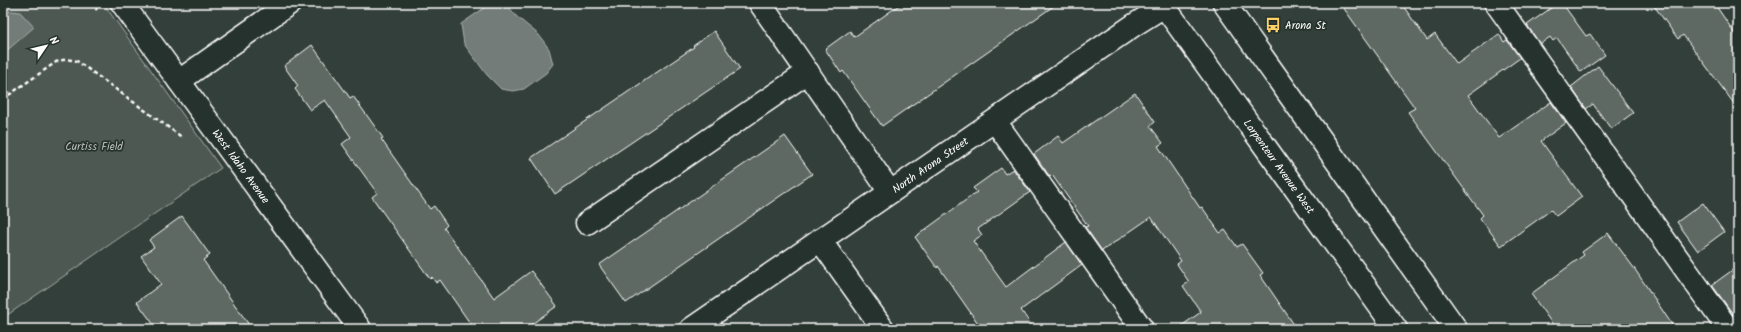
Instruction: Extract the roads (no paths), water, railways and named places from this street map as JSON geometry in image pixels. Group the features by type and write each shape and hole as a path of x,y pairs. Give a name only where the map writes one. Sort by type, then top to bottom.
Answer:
{"street":[{"name":"West Idaho Avenue","path":"122,3 360,329"},
{"path":"179,81 290,3"},
{"path":"760,3 890,192"},
{"path":"1224,3 1456,329"},
{"path":"1496,3 1728,329"},
{"name":"North Arona Street","path":"691,329 1165,4"},
{"name":"Larpenteur Avenue West","path":"1165,4 1396,329"},
{"path":"587,223 808,72"},
{"path":"995,121 1142,329"},
{"path":"820,240 883,329"}],"place":[{"name":"Arona St","path":"1273,25"}],"park label":[{"name":"Curtiss Field","path":"94,146"}]}
